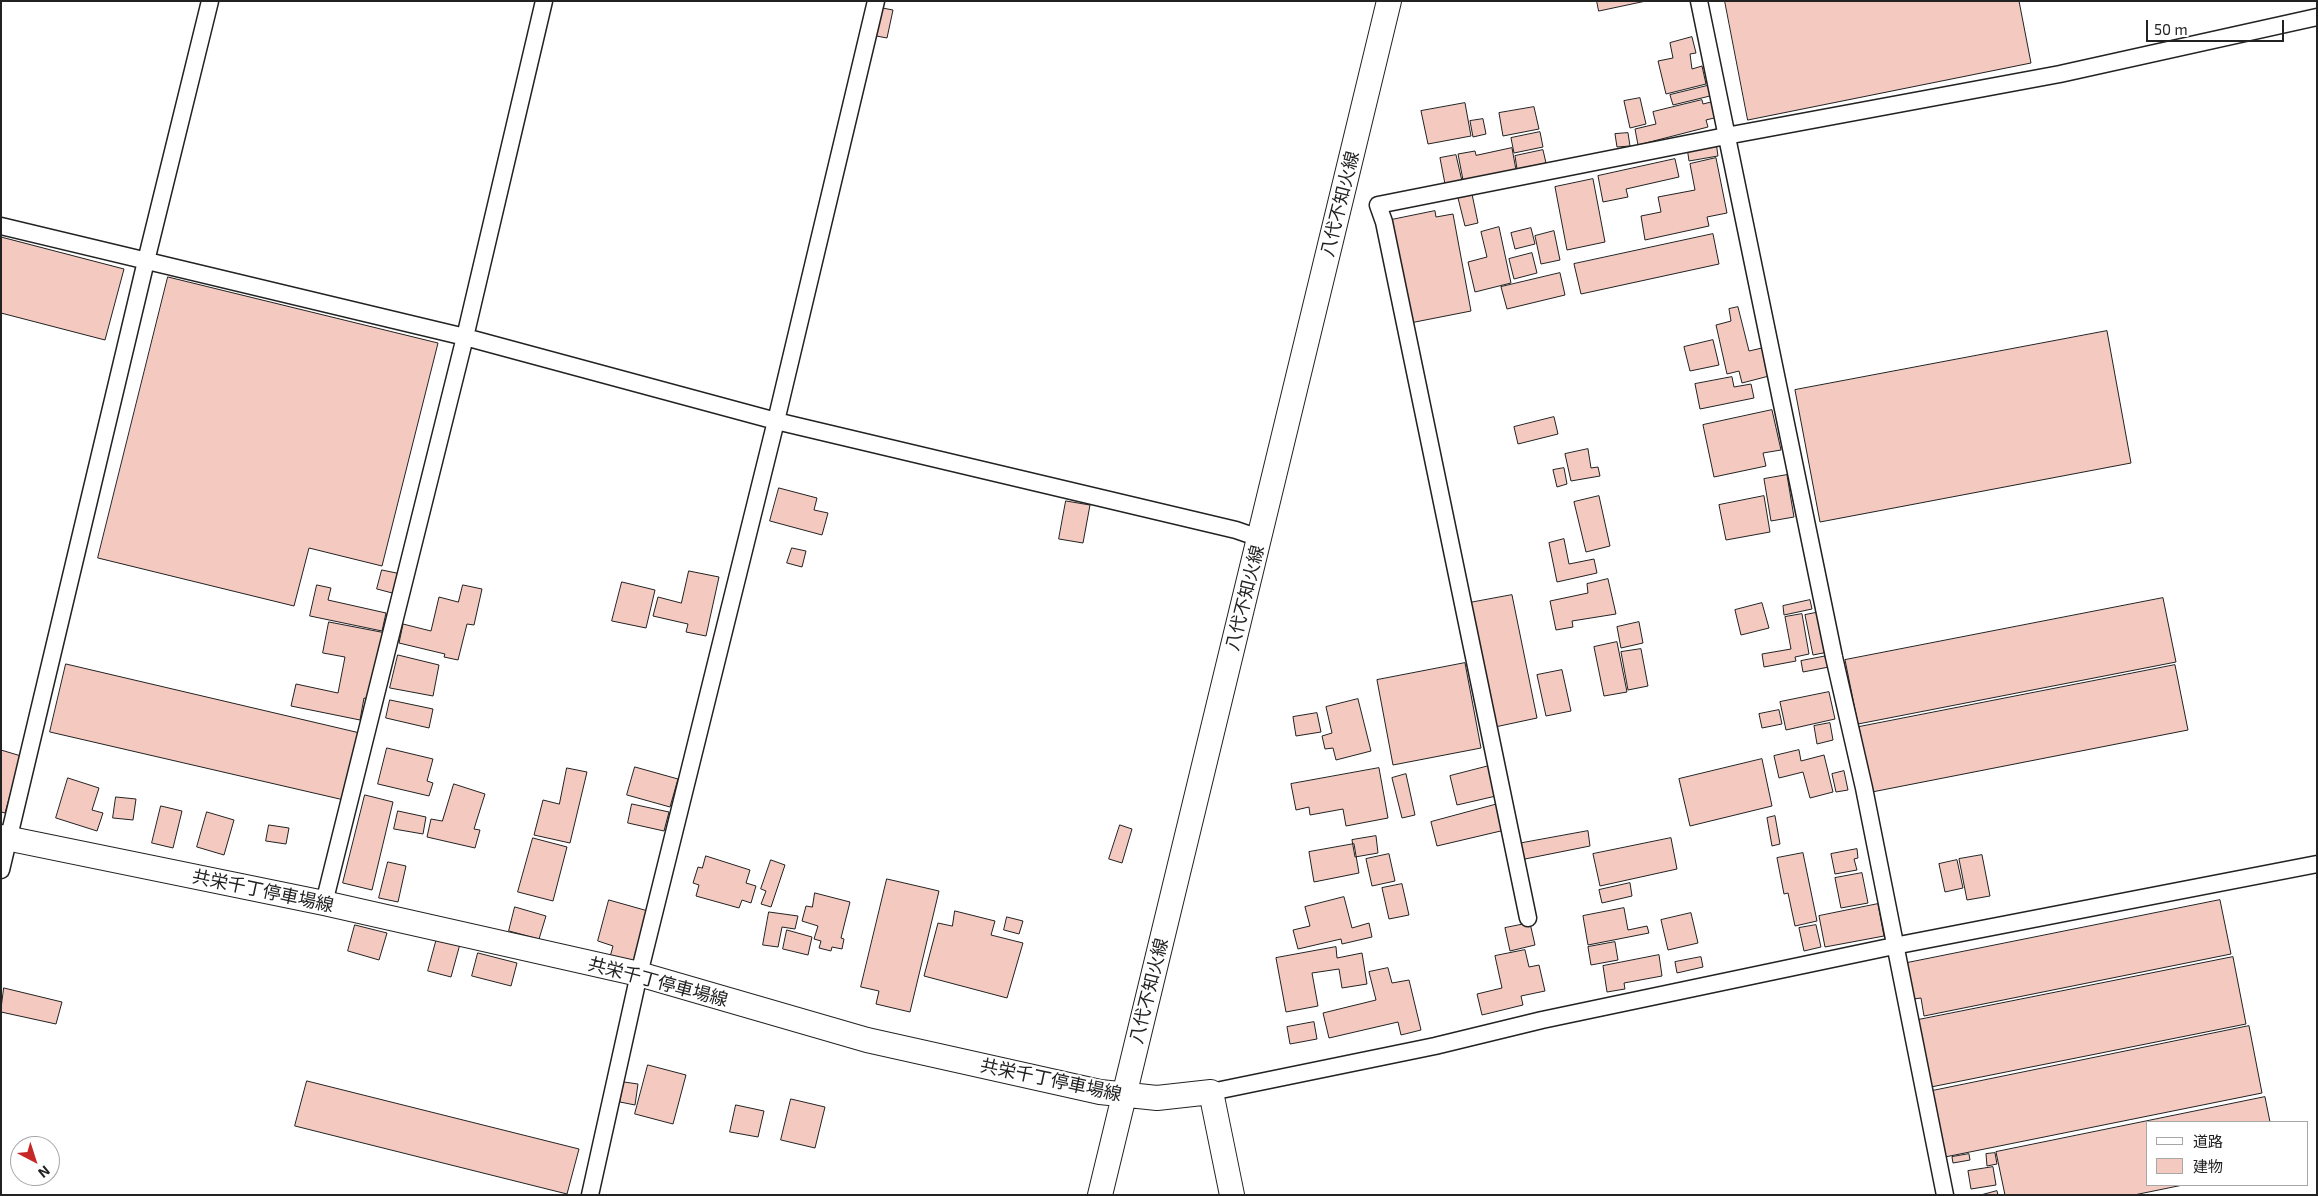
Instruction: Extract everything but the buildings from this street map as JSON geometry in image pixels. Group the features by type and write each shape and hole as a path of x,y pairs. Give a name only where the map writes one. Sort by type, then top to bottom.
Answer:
{"main road":[{"name":"八代不知火線","path":"1100,1195 1389,1"},
{"name":"共栄千丁停車場線","path":"5,838 324,903 639,974 867,1040 1100,1092 1157,1098 1211,1092"},
{"path":"1211,1092 1232,1195"}],"street":[{"path":"1,870 5,838 210,1"},
{"path":"324,903 466,337 544,1"},
{"path":"590,1195 639,974 776,421 876,1"},
{"path":"1699,1 1834,657 1864,788 1945,1195"},
{"path":"1528,918 1384,222 1378,205 1726,136 2060,74 2317,17"},
{"path":"1,226 466,337 776,421 1227,528 1259,538"},
{"path":"1211,1092 1435,1046 1542,1020 1894,946 2317,864"}]}
